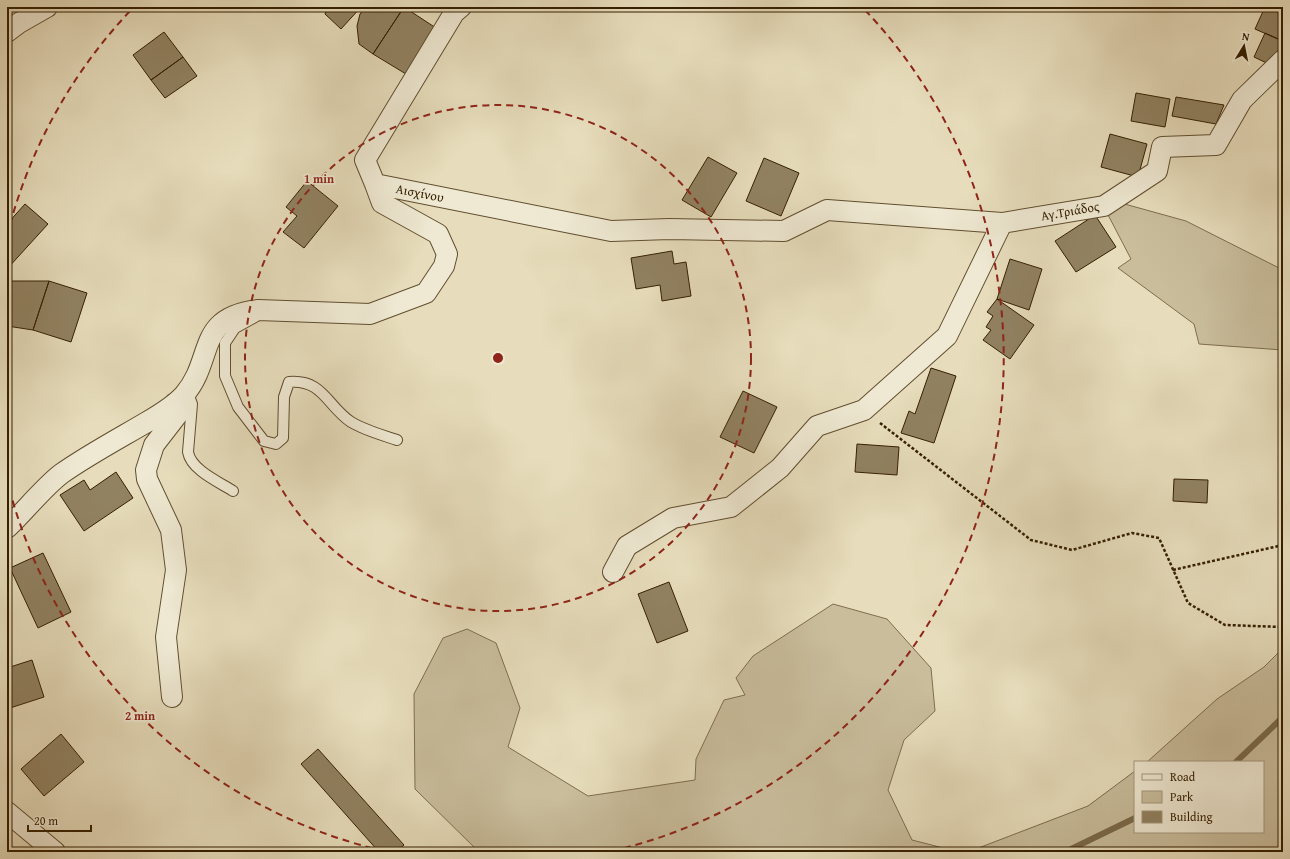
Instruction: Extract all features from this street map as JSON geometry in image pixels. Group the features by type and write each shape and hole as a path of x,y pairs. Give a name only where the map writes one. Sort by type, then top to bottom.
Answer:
{"street":[{"path":"7,32 19,23 47,7"},
{"path":"172,697 166,637 176,570 171,530 148,479 146,470 154,445 178,414 181,397 212,335 220,324 237,313 269,310 370,314 426,292 444,266 447,254 438,234 382,203 365,160 454,13 461,7"},
{"name":"Αγ.Τριάδος","path":"1002,223 1104,206 1158,171 1162,147 1216,145 1242,100 1283,60"},
{"name":"Αισχίνου","path":"375,184 611,231 669,229 784,230 827,210 1002,223"},
{"path":"612,572 627,546 673,518 731,508 780,468 817,426 864,410 947,336 1002,223"},
{"path":"7,528 60,475 152,419 181,397"},
{"path":"7,812 55,852"}],"lane":[{"path":"269,310 235,328 225,343 225,376 238,407 264,441 276,444 283,438 284,396 289,382 301,381 312,384 351,422 397,440"},
{"path":"181,397 192,402 188,452 190,459 198,468 233,491"}],"path":[{"path":"864,410 1031,540 1072,550 1132,533 1159,538 1188,603 1225,625 1283,627"},
{"path":"1173,570 1283,545"}],"green space":[{"path":"1121,203 1186,221 1283,270 1283,350 1199,344 1194,324 1118,268 1131,259 1106,211"},
{"path":"833,604 887,619 931,668 935,711 904,740 888,790 912,840 959,852 479,852 415,789 414,694 443,638 467,629 496,643 520,708 508,747 588,796 695,780 696,759 724,700 745,695 736,678 753,656"},
{"path":"1283,648 1283,852 968,852 1088,806 1134,772 1134,833 1264,833 1264,761 1148,761 1217,699 1264,667"}],"building":[{"path":"327,7 361,7 341,29 325,14"},
{"path":"366,7 404,7 373,54 359,44 357,26 360,14"},
{"path":"404,7 436,28 406,74 373,54"},
{"path":"1265,7 1278,7 1283,9 1283,34 1280,40 1255,29"},
{"path":"164,32 183,57 151,80 133,55"},
{"path":"1265,33 1283,41 1273,66 1254,57"},
{"path":"183,57 197,76 165,98 151,80"},
{"path":"1136,93 1170,99 1165,127 1131,121"},
{"path":"1176,97 1224,105 1216,124 1172,116"},
{"path":"1110,134 1147,144 1138,177 1101,167"},
{"path":"708,157 737,173 711,217 682,200"},
{"path":"764,158 799,173 781,216 746,201"},
{"path":"307,181 338,206 304,248 283,232 297,216 286,207"},
{"path":"25,204 48,224 7,269 7,224"},
{"path":"1095,215 1116,247 1076,272 1055,241"},
{"path":"672,251 674,264 686,262 691,296 662,301 660,285 636,289 631,258"},
{"path":"1010,259 1042,269 1029,310 997,299"},
{"path":"7,281 49,281 33,330 7,326"},
{"path":"49,281 87,293 71,342 33,330"},
{"path":"997,299 1034,325 1010,359 983,340 991,330 986,327 993,316 987,312"},
{"path":"931,368 956,376 934,443 901,433 909,411 915,414"},
{"path":"743,391 777,407 754,453 720,437"},
{"path":"857,444 899,447 897,475 855,472"},
{"path":"116,472 133,498 84,531 60,495 84,480 90,490"},
{"path":"1174,479 1208,480 1207,503 1173,501"},
{"path":"43,553 71,612 38,628 10,568"},
{"path":"669,582 688,631 657,643 638,594"},
{"path":"32,660 44,697 10,708 7,698 7,668"},
{"path":"61,734 84,762 44,796 21,769"},
{"path":"318,749 404,845 396,852 379,852 301,764"}],"waterway":[{"path":"1237,761 1283,717"},
{"path":"1065,852 1134,818"}]}
